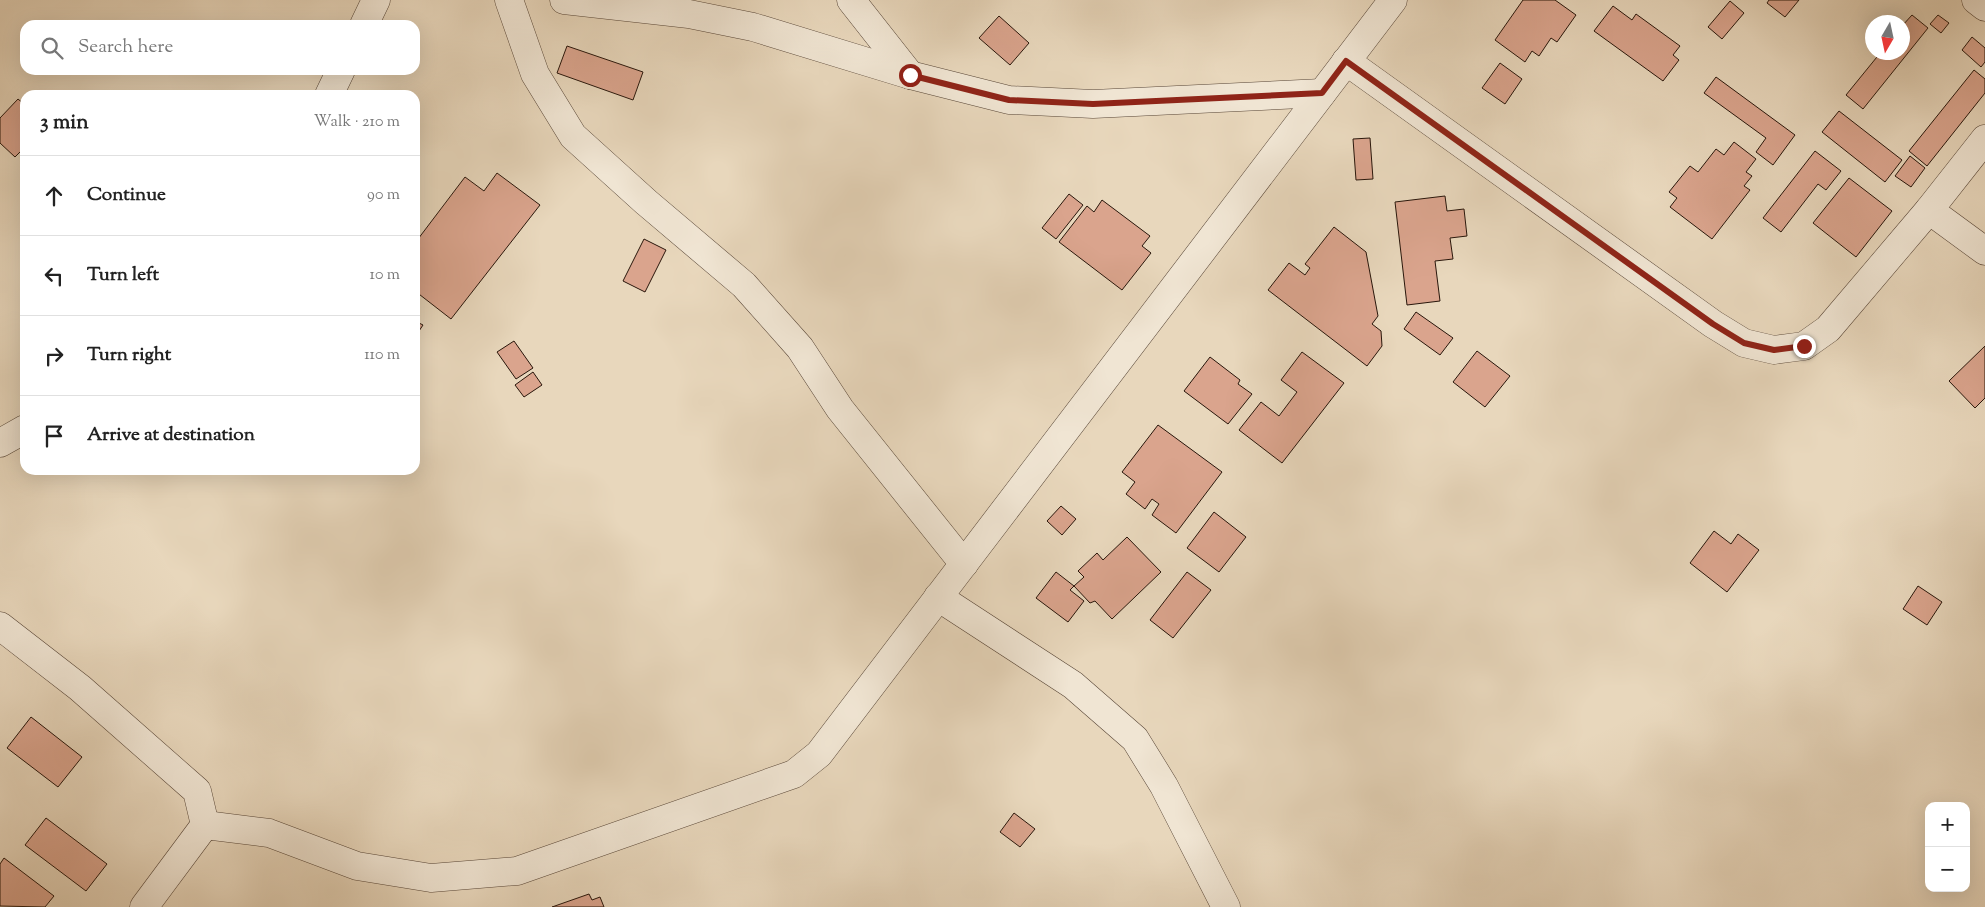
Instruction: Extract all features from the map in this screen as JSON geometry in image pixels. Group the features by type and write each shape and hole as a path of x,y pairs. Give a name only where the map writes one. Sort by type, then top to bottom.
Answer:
{"street":[{"path":"366,20 376,0"},
{"path":"509,0 535,74 573,136 646,202 744,285 800,348 840,409 964,564"},
{"path":"564,0 689,14 753,27 910,75 1009,100 1093,104 1322,93"},
{"path":"851,0 910,75"},
{"path":"205,825 270,833 357,866 432,878 517,871 768,785 794,774 819,754 1392,0"},
{"path":"1976,0 1985,6"},
{"path":"1346,61 1713,324 1744,343 1774,350 1804,346 1828,329 1929,210 1985,140"},
{"path":"331,90 338,75"},
{"path":"1929,210 1985,251"},
{"path":"0,443 20,432"},
{"path":"938,597 1073,686 1135,739 1168,794 1226,907"},
{"path":"0,626 80,688 197,791 205,825 144,907"}],"building":[{"path":"1523,0 1555,0 1576,15 1557,42 1551,38 1539,56 1532,51 1525,62 1495,40"},
{"path":"1769,0 1799,0 1785,17 1767,3"},
{"path":"1730,1 1744,13 1722,39 1708,27"},
{"path":"1613,6 1632,20 1636,14 1680,46 1673,55 1679,60 1663,81 1594,31"},
{"path":"1912,15 1928,28 1910,50 1910,17"},
{"path":"1938,15 1949,23 1941,33 1930,24"},
{"path":"999,16 1029,43 1010,65 979,38"},
{"path":"1972,37 1985,48 1985,62 1981,67 1962,50"},
{"path":"567,46 643,72 633,100 557,73"},
{"path":"1874,60 1902,60 1863,109 1846,95"},
{"path":"1500,63 1522,79 1505,104 1482,88"},
{"path":"1974,70 1985,79 1985,93 1927,166 1909,151"},
{"path":"1716,77 1795,135 1773,165 1756,152 1766,138 1704,93"},
{"path":"18,99 20,101 20,152 15,157 0,143 0,118"},
{"path":"1839,111 1902,160 1885,182 1822,132"},
{"path":"1370,138 1373,179 1356,180 1353,139"},
{"path":"1734,142 1756,159 1746,172 1752,176 1744,186 1750,190 1712,239 1670,207 1677,198 1669,192 1690,166 1698,172 1716,149 1724,155"},
{"path":"1815,151 1841,171 1826,190 1818,184 1781,232 1763,218"},
{"path":"1910,156 1925,168 1911,187 1895,176"},
{"path":"497,173 540,205 451,319 420,295 420,236 465,177 484,191"},
{"path":"1849,178 1892,211 1856,257 1813,223"},
{"path":"1069,194 1083,205 1056,239 1042,228"},
{"path":"1445,196 1447,211 1464,209 1467,236 1450,238 1453,259 1435,261 1440,301 1407,305 1395,202"},
{"path":"1102,200 1150,236 1142,246 1151,253 1122,290 1059,242 1087,206 1094,212"},
{"path":"1334,227 1366,252 1378,316 1372,324 1381,331 1382,346 1367,366 1268,290 1289,263 1305,275 1310,268 1305,264"},
{"path":"644,239 666,250 645,292 623,281"},
{"path":"1416,312 1453,338 1440,355 1404,329"},
{"path":"514,341 533,368 516,379 497,352"},
{"path":"1985,346 1985,398 1975,408 1949,381"},
{"path":"1477,351 1510,376 1485,407 1453,382"},
{"path":"1302,352 1344,383 1282,463 1239,430 1261,402 1279,416 1297,392 1281,380"},
{"path":"1210,357 1240,380 1238,384 1252,394 1228,424 1184,391"},
{"path":"533,372 542,385 524,397 515,385"},
{"path":"1158,425 1222,472 1176,533 1152,515 1159,504 1152,499 1145,509 1126,494 1135,482 1122,472"},
{"path":"1061,506 1076,519 1062,535 1047,521"},
{"path":"1214,512 1246,537 1219,572 1187,548"},
{"path":"1714,531 1731,544 1738,534 1759,550 1727,592 1690,563"},
{"path":"1127,537 1161,572 1112,619 1095,601 1090,603 1074,586 1084,577 1078,571 1097,553 1103,560"},
{"path":"1056,572 1074,586 1070,590 1084,601 1068,622 1036,598"},
{"path":"1187,572 1211,590 1173,638 1150,620"},
{"path":"1918,586 1942,602 1927,625 1903,609"},
{"path":"31,717 82,757 58,787 7,748"},
{"path":"1014,813 1035,829 1020,847 1000,832"},
{"path":"46,818 107,864 86,891 25,845"},
{"path":"4,858 54,896 45,907 0,906 0,864"},
{"path":"589,894 592,900 600,897 604,907 552,907"}],"route":[{"path":"910,75 1009,100 1093,104 1322,93 1346,61 1713,324 1744,343 1774,350 1804,346"}]}
